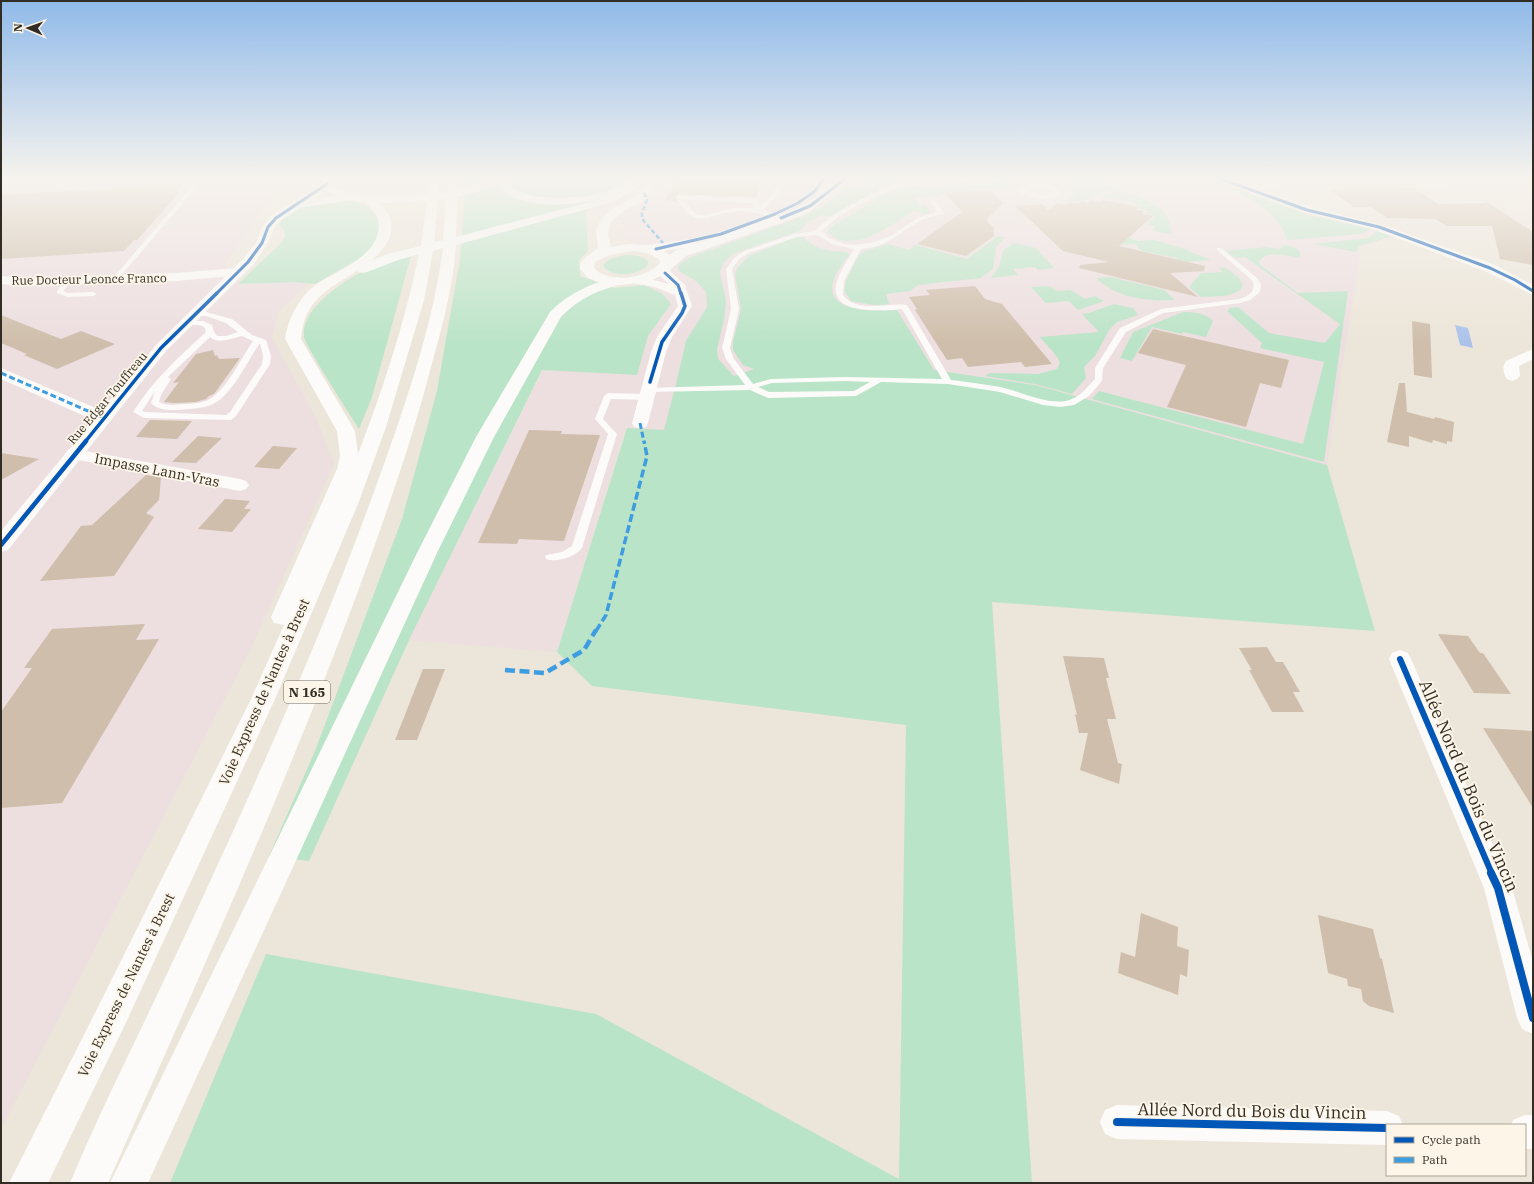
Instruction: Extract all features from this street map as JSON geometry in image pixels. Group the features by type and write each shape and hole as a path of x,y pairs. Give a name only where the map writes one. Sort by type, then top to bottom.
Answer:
{"main road":[{"name":"Rue Edgar Touffreau","path":"1,545 161,348 248,262 262,243 266,233"},
{"path":"280,660 281,620 346,469 349,456 346,431 293,339 296,321 302,310 318,290 364,260 379,247 384,233"},
{"name":"Voie Express de Nantes à Brest","path":"28,1183 196,841 280,660 348,504 377,427 417,300 429,233"},
{"name":"N 165","path":"89,1183 262,798 344,600 378,509 420,380 441,293 450,233"},
{"path":"302,310 326,290 353,273 379,261 484,233"},
{"path":"601,233 605,249 602,253"},
{"path":"615,233 615,236 631,248"},
{"path":"627,280 602,278 589,271 587,265 589,261 602,253 615,249 670,247 705,239 721,233"},
{"path":"129,1183 424,560 485,437 555,315 565,304 580,294 627,280 656,274 681,253 738,233"},
{"path":"648,249 665,257 665,266"}],"street":[{"path":"1396,233 1490,268 1515,280 1533,291"},
{"path":"640,423 662,342 682,313 685,306 678,285 665,273 665,266"},
{"name":"Rue Docteur Leonce Franco","path":"1,280 23,282 176,277 238,272"},
{"name":"Rue Docteur Leonce Franco","path":"176,277 207,285 217,292"},
{"path":"627,280 658,284 680,292"},
{"path":"1512,376 1511,364 1533,353"},
{"path":"1,373 104,418"},
{"name":"Impasse Lann-Vras","path":"74,454 240,485"},
{"name":"Allée Nord du Bois du Vincin","path":"1400,659 1498,888 1533,1018"},
{"name":"Allée Nord du Bois du Vincin","path":"1117,1122 1386,1128"}],"lane":[{"path":"115,279 154,233"},
{"path":"816,233 796,235 747,252 737,258 729,269 735,309 726,348 730,359 751,387 768,394 856,393 880,380"},
{"path":"819,233 831,243 859,246 880,243 899,233"},
{"path":"859,246 839,285 838,294 842,300 848,304 860,307 904,307 948,382"},
{"path":"550,557 565,555 577,548 613,434 600,419 608,396 751,387 771,381 845,379 948,382 1001,390 1043,402 1060,404 1074,402 1086,394 1098,379 1099,368 1123,330 1161,310 1240,301 1256,294 1258,286 1256,280 1219,249"},
{"path":"70,280 59,292 67,294 93,294"},
{"path":"191,319 206,314 229,321 249,337 263,342 267,356 266,364 233,414 228,418 144,415 137,412 147,394 162,376 192,350"},
{"path":"191,319 203,323 209,327 210,332 215,338 226,338 243,332"},
{"path":"210,332 169,376 157,395 155,403 159,406 195,406 205,404 215,399 223,391 258,340"}],"shaded area":[{"path":"1,233 246,233 225,265 242,282 310,282 278,312 272,338 316,418 334,464 250,650 1,1129"},
{"path":"620,233 1388,233 1396,236 1361,247 1327,465 1035,385 934,370 755,369 737,376 706,381 664,430 626,428 557,652 409,640 543,370 637,375 648,336 671,304 663,294 644,285 672,269 676,262 623,238"}],"green space":[{"path":"285,233 379,233 372,248 364,256 315,284 294,282 238,284 282,242 286,235"},
{"path":"462,233 587,233 588,251 579,260 580,276 614,288 644,285 663,294 671,304 648,336 637,375 542,370 409,640 309,861 269,856 315,751 402,519 437,391 460,259"},
{"path":"756,233 793,233 733,254 723,263 720,273 726,301 724,319 717,349 718,359 734,376 754,369 743,365 733,350 733,342 741,309 735,274 737,268 749,256 795,237 803,237 813,245 823,249 847,252 849,255 834,279 832,290 836,299 843,304 865,310 897,310 934,370 1035,385 1327,465 1375,631 992,602 1032,1183 170,1183 266,954 596,1014 899,1179 906,725 592,686 557,652 627,428 664,430 686,341 707,307 706,292 696,281 679,271 678,267 681,263 691,257"},
{"path":"830,233 877,233 860,240 848,241 838,239"},
{"path":"1284,233 1362,233 1360,234 1287,240"},
{"path":"1374,233 1384,233 1393,236 1359,246 1357,252 1312,244 1369,238"},
{"path":"998,236 1005,237 996,247 993,269 981,278 918,285 910,291 886,294 889,304 884,305 851,301 844,290 846,281 858,257 863,252 888,244 909,250 916,245 967,259"},
{"path":"1111,238 1130,238 1138,241 1154,240 1182,248 1211,260 1187,262 1177,260 1177,258 1142,251 1135,244 1119,245"},
{"path":"1013,243 1036,248 1054,268 1038,270 1035,267 1013,269 1018,275 991,278 999,267 1003,251"},
{"path":"1283,245 1294,247 1298,250 1301,255 1299,258 1272,254 1262,258 1259,262 1260,265 1298,293 1348,291 1324,462 1092,399 1099,391 1303,444 1324,362 1260,348 1262,343 1227,311 1230,308 1238,307 1269,333 1325,343 1340,324 1245,257 1235,258 1226,251 1265,247 1280,249"},
{"path":"624,255 640,256 648,261 648,265 639,271 618,274 607,269 603,265 610,259"},
{"path":"411,256 372,397 359,429 308,346 305,340 304,329 308,317 316,306 339,286 363,271"},
{"path":"1225,267 1239,278 1243,286 1235,293 1224,296 1201,297 1189,287 1201,273 1223,272 1219,268"},
{"path":"1110,277 1164,290 1175,300 1154,300 1133,297 1114,290 1096,278"},
{"path":"1050,286 1056,291 1071,290 1085,299 1095,296 1104,301 1078,310 1069,301 1046,303 1031,287"},
{"path":"1114,304 1133,308 1138,315 1117,322 1109,330 1095,356 1084,367 1086,378 1072,394 1035,384 985,376 990,373 1038,374 1057,369 1060,362 1058,358 1040,337 1099,332 1082,314"},
{"path":"1183,312 1207,316 1213,321 1206,337 1183,332 1182,334 1152,327 1132,361 1120,358 1133,332"}],"water":[{"path":"1455,325 1468,328 1473,348 1460,345"}],"building":[{"path":"1,233 143,233 137,240 134,240 124,251 1,259"},
{"path":"932,233 994,233 994,236 966,256 917,244"},
{"path":"1044,233 1133,233 1119,246 1205,266 1204,271 1170,273 1198,297 1079,268 1080,265 1109,262 1063,251"},
{"path":"1494,233 1533,233 1533,265 1500,259"},
{"path":"975,286 985,299 1002,304 1052,364 1025,367 1021,362 968,367 962,358 947,360 915,310 917,309 909,297 930,295 926,290"},
{"path":"1,315 61,339 81,331 115,344 57,369 1,343"},
{"path":"1412,321 1430,324 1432,378 1414,375"},
{"path":"1153,329 1289,360 1281,388 1260,383 1246,427 1167,407 1186,365 1138,353"},
{"path":"213,350 215,356 217,355 219,359 240,358 214,394 206,399 196,402 164,402 179,382 173,383 196,354"},
{"path":"1399,383 1405,383 1407,412 1434,419 1435,417 1454,422 1452,442 1447,441 1447,444 1433,440 1432,443 1409,436 1409,447 1387,442"},
{"path":"150,420 192,421 177,439 136,437"},
{"path":"529,430 562,431 561,434 600,435 564,541 519,539 517,544 478,543"},
{"path":"198,436 222,438 196,463 172,462"},
{"path":"273,446 297,448 279,469 254,467"},
{"path":"1,453 39,459 1,480"},
{"path":"146,475 161,477 159,500 146,513 154,517 114,576 40,581 81,526 92,525"},
{"path":"225,499 250,501 244,509 251,509 232,532 198,529"},
{"path":"145,624 136,640 159,639 62,803 1,808 1,712 32,668 24,668 52,629"},
{"path":"1438,634 1468,636 1480,653 1483,653 1511,694 1474,693"},
{"path":"1267,647 1276,662 1283,662 1300,692 1293,692 1304,712 1272,712 1249,670 1252,670 1239,648"},
{"path":"1063,656 1104,658 1109,678 1106,678 1116,719 1107,719 1118,763 1122,764 1119,784 1080,770 1088,733 1079,733 1075,714 1077,715"},
{"path":"423,669 445,669 417,740 395,740"},
{"path":"1483,728 1533,731 1533,808"},
{"path":"1141,913 1178,927 1177,946 1189,950 1187,977 1180,974 1178,995 1118,973 1121,952 1135,957"},
{"path":"1318,915 1373,929 1380,958 1382,959 1394,1013 1369,1006 1363,1001 1361,989 1348,986 1347,979 1328,973"}],"marked path":[{"path":"654,233 663,243"},
{"path":"1,373 104,418"},
{"path":"505,670 545,673 584,650 606,615 647,456 640,423"}],"cycle path":[{"path":"1,545 161,348 248,262 262,243 266,233"},
{"path":"656,249 723,233"},
{"path":"1396,233 1490,268 1515,280 1533,291"},
{"path":"650,382 662,342 682,313 685,306 678,285 665,273"},
{"path":"1400,659 1498,888 1533,1018"},
{"path":"1117,1122 1386,1128"}]}
